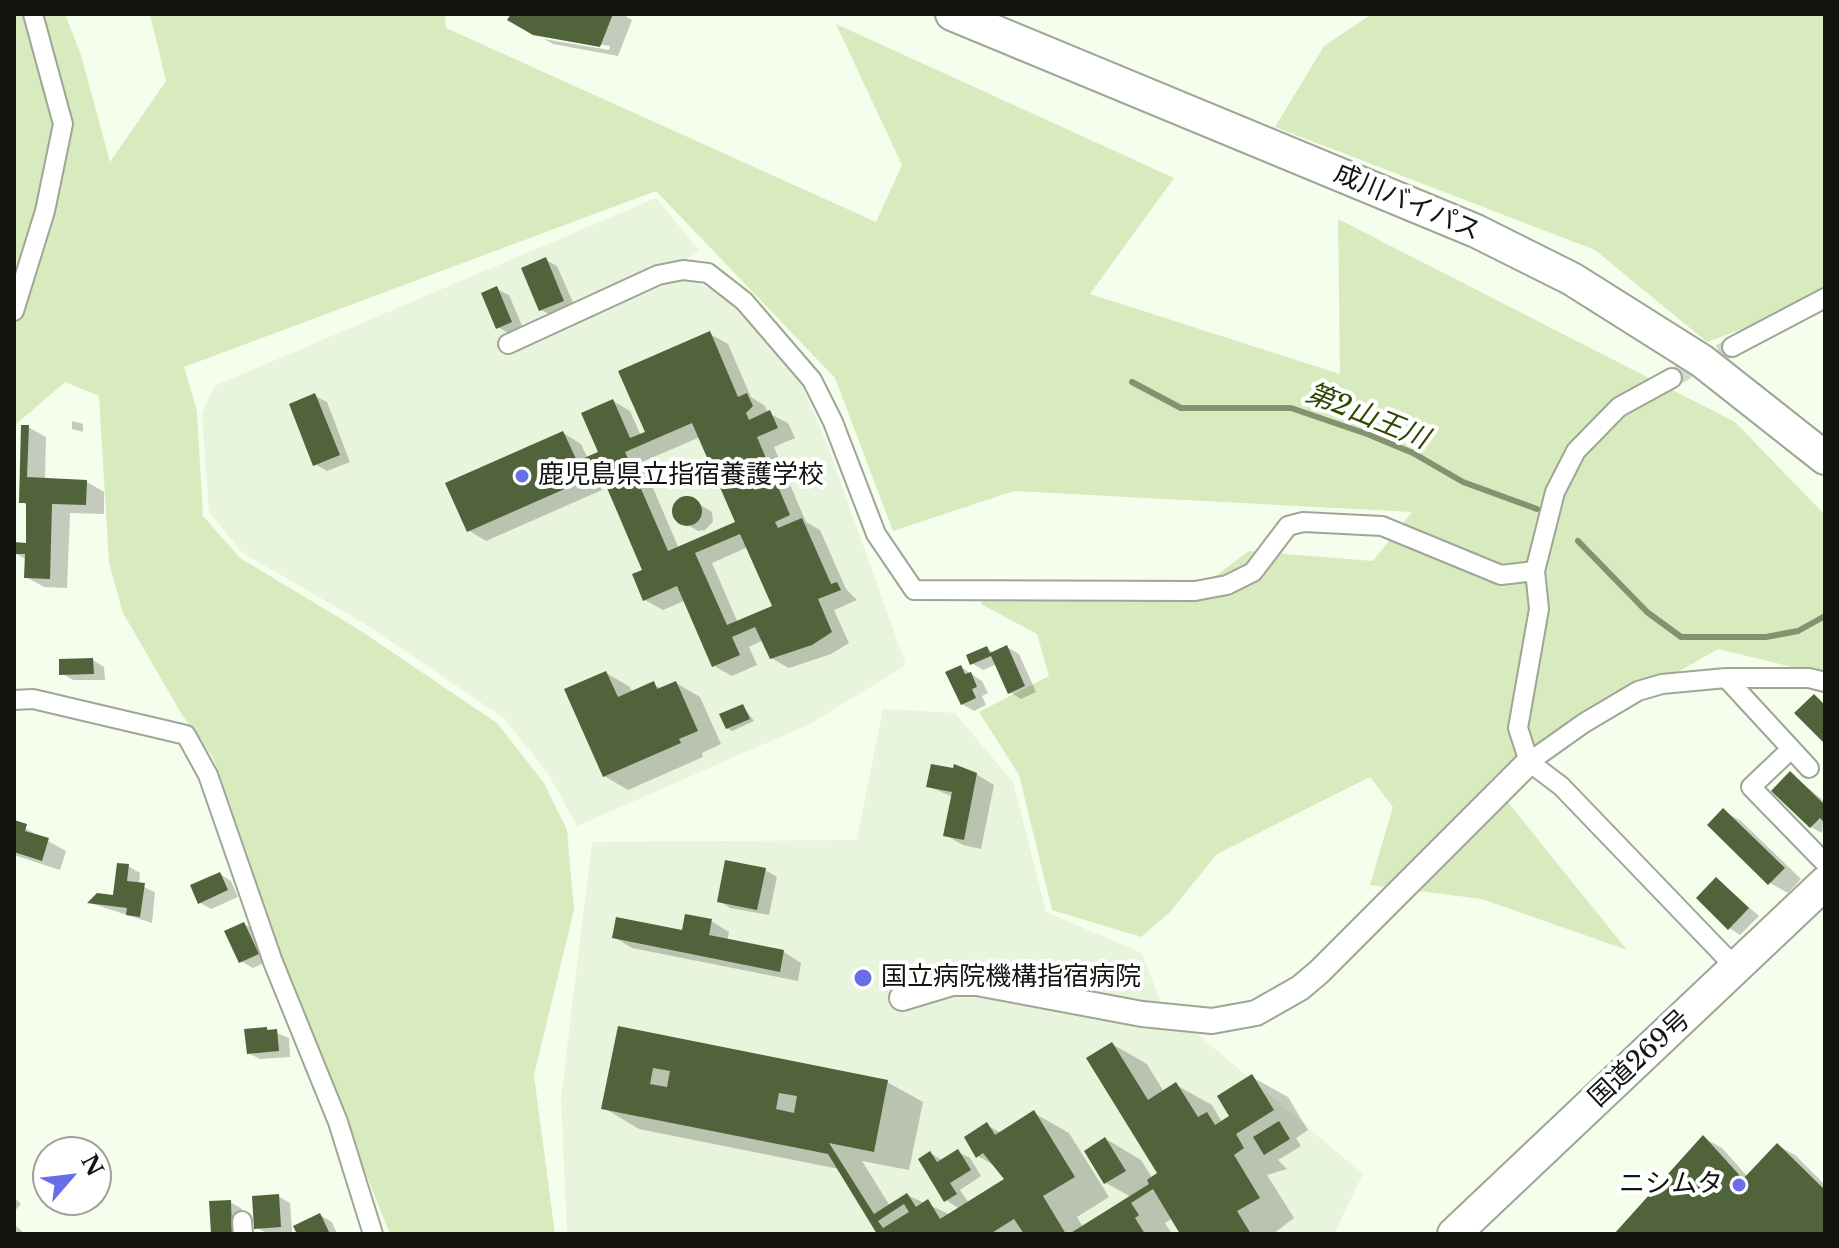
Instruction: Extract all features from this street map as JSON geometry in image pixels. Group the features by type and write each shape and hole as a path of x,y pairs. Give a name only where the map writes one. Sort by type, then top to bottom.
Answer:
{"highway":[{"name":"成川バイパス","path":"952,14 1476,231 1572,279 1702,361 1825,458"},
{"name":"国道269号","path":"1454,1234 1825,883"}],"street":[{"path":"14,311 45,211 63,124 33,14"},
{"path":"508,344 658,275 683,270 708,273 744,301 812,380 833,422 876,534 895,567 914,590 1195,591 1227,585 1253,572 1288,526 1303,522 1355,522 1382,526 1501,575 1535,571"},
{"path":"1732,347 1825,298"},
{"path":"1672,378 1619,407 1576,451 1555,492 1535,571 1539,609 1518,728 1529,762 1561,786 1736,968"},
{"path":"1726,678 1809,768"},
{"path":"902,998 952,983 977,983 1142,1014 1212,1021 1256,1013 1300,988 1319,972 1529,762 1584,723 1638,691 1662,684 1726,678 1809,678 1825,682"},
{"path":"14,700 33,699 186,735 208,775 273,962 338,1122 373,1234"},
{"path":"1791,749 1751,787 1825,863"}],"shaded area":[{"name":"鹿児島県立指宿養護学校","path":"656,198 699,250 681,263 685,279 707,287 735,305 800,381 825,439 906,665 812,723 577,826 549,775 504,718 365,624 243,553 209,512 202,414 214,386"},
{"name":"国立病院機構指宿病院","path":"883,709 955,713 1013,782 1046,912 1142,953 1161,1003 1363,1174 1334,1234 567,1234 561,1098 592,842 857,840"}],"green space":[{"path":"14,14 65,14 81,55 110,162 166,81 150,14 445,14 446,28 876,222 902,165 836,24 1174,178 1090,294 1340,374 1338,219 1735,422 1825,515 1825,675 1718,649 1490,780 1627,950 1482,899 1370,885 1393,807 1370,777 1217,854 1169,913 1141,937 1052,910 1019,775 979,712 1049,676 1037,634 981,604 990,589 1205,584 1249,551 1373,561 1412,512 1014,491 893,531 835,378 656,191 184,367 197,411 203,516 240,558 358,629 497,723 544,783 567,830 574,910 534,1075 555,1234 390,1234 302,1014 213,758 181,713 123,613 109,563 99,396 65,382 14,426"},
{"path":"1372,14 1825,14 1825,288 1792,311 1707,342 1595,250 1275,127 1324,46"}],"building":[{"path":"511,14 613,14 600,47 533,35 507,20"},
{"path":"546,257 564,301 539,311 521,268"},
{"path":"497,286 512,322 496,329 481,293"},
{"path":"710,331 738,397 747,393 753,406 746,413 749,420 770,410 778,428 757,437 790,515 775,522 778,528 802,518 831,584 837,582 841,590 818,599 832,632 812,645 770,659 755,627 732,637 740,655 712,667 677,586 643,601 632,574 642,570 598,467 583,474 585,480 467,532 445,483 563,431 577,461 598,452 581,413 613,399 630,438 645,432 618,371","holes":["692,423 735,522 668,551 625,452","740,534 772,606 727,625 695,553"]},
{"path":"315,393 340,455 313,466 289,404"},
{"path":"21,425 29,425 27,477 87,480 86,505 52,504 50,579 24,578 25,554 14,554 14,542 26,543 26,503 19,503"},
{"path":"687,496 698,500 702,511 698,522 687,526 676,522 672,511 676,500"},
{"path":"1007,645 1025,686 1008,694 991,656 970,665 966,655 987,646 990,653"},
{"path":"93,658 94,674 59,675 59,659"},
{"path":"961,665 965,674 971,672 977,687 972,689 976,698 961,705 945,672"},
{"path":"606,671 618,697 654,681 657,689 676,681 698,731 679,739 681,743 603,777 564,689"},
{"path":"1814,694 1825,705 1825,744 1794,713"},
{"path":"743,704 750,719 726,729 719,714"},
{"path":"931,764 953,768 954,764 977,773 964,840 943,836 952,792 926,787"},
{"path":"1790,771 1825,805 1825,823 1820,818 1810,828 1771,791"},
{"path":"1723,808 1785,868 1768,885 1707,825"},
{"path":"14,820 27,824 25,831 49,838 42,861 14,852"},
{"path":"725,860 766,868 757,910 717,902"},
{"path":"117,863 129,864 127,881 145,883 140,917 126,915 127,908 87,903 97,893 113,895"},
{"path":"220,872 228,890 198,904 190,885"},
{"path":"1716,877 1749,908 1728,930 1696,898"},
{"path":"685,914 712,919 709,935 784,950 780,972 612,938 616,917 682,930"},
{"path":"244,922 259,954 239,963 224,931"},
{"path":"618,1026 888,1080 874,1152 829,1143 874,1214 907,1193 916,1207 928,1199 940,1219 1004,1179 983,1153 976,1158 964,1137 987,1122 995,1135 1034,1110 1075,1177 1043,1196 1066,1234 1024,1234 1014,1219 990,1234 877,1234 828,1154 601,1109","holes":["653,1068 670,1071 667,1087 650,1084","779,1093 797,1096 794,1113 776,1109","904,1204 909,1212 883,1228 878,1221"]},
{"path":"267,1027 267,1030 277,1029 279,1051 247,1054 244,1029"},
{"path":"1112,1042 1148,1100 1176,1082 1198,1117 1207,1112 1215,1125 1229,1116 1217,1096 1252,1074 1274,1110 1236,1134 1244,1148 1234,1155 1260,1198 1237,1211 1251,1234 1180,1234 1153,1189 1131,1203 1139,1215 1135,1218 1145,1234 1069,1234 1149,1184 1147,1180 1157,1173 1086,1058"},
{"path":"1279,1121 1290,1139 1264,1155 1253,1137"},
{"name":"ニシムタ","path":"1703,1135 1743,1179 1777,1143 1825,1190 1825,1234 1614,1234"},
{"path":"1105,1137 1126,1171 1104,1184 1084,1151"},
{"path":"958,1149 971,1170 950,1183 957,1194 944,1202 918,1159 930,1151 937,1162"},
{"path":"279,1194 281,1227 254,1229 252,1196"},
{"path":"231,1200 232,1234 211,1234 209,1201"},
{"path":"320,1213 330,1234 297,1234 293,1226"}],"waterway":[{"name":"第2山王川","path":"1132,382 1181,408 1291,408 1367,434 1413,453 1463,482 1537,509"},
{"name":"第2山王川","path":"1578,541 1647,612 1681,637 1766,637 1798,631 1825,616"}],"tunnel":[{"path":"1672,378 1732,347"}],"place":[{"name":"鹿児島県立指宿養護学校","path":"522,476"},
{"name":"国立病院機構指宿病院","path":"863,978"},
{"name":"ニシムタ","path":"1739,1185"}]}
